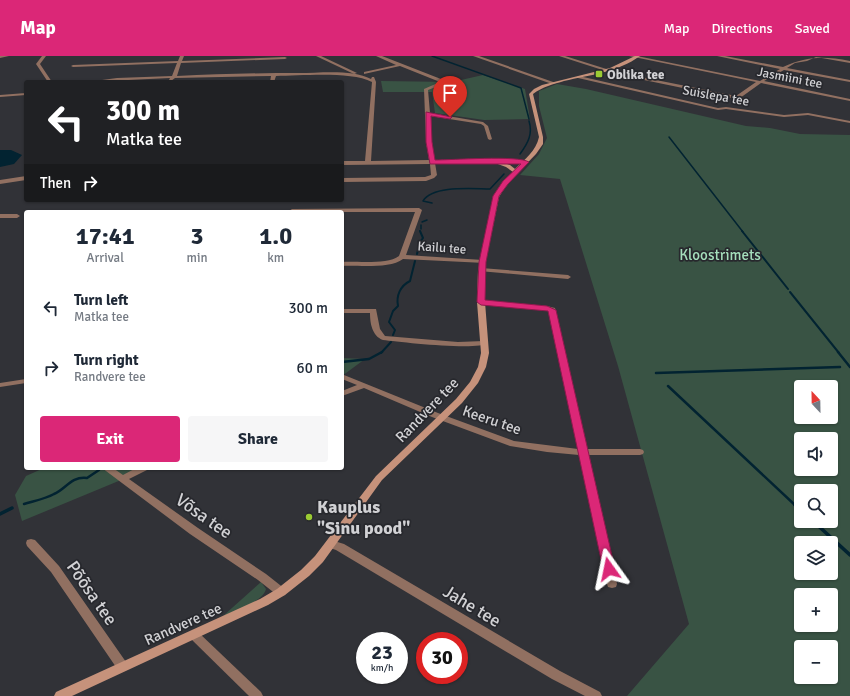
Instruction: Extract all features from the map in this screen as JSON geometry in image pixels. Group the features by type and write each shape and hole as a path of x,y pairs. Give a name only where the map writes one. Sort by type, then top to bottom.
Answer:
{"main road":[{"name":"Randvere tee","path":"60,696 122,666 244,613 281,592 305,573 331,544 379,478 442,417 474,383 482,367 485,354 481,302 482,266 496,196 505,183 534,153 540,144 541,137 531,94 538,88 607,70 635,56"},
{"path":"498,163 508,166 521,167"}],"street":[{"path":"0,57 7,56"},
{"path":"44,56 38,64 49,80"},
{"path":"172,80 182,56"},
{"path":"318,56 345,67 374,82"},
{"path":"344,180 426,179 434,175 429,142 426,89 444,82 378,56"},
{"path":"475,56 554,83"},
{"path":"561,56 607,70 738,98"},
{"name":"Jasmiini tee","path":"635,56 850,100"},
{"path":"719,56 850,81"},
{"path":"726,108 760,82 783,68 794,62 806,60 815,56"},
{"path":"818,56 850,62"},
{"path":"74,66 180,62 229,58 285,58"},
{"path":"108,80 224,75 356,73 400,65"},
{"path":"345,67 356,73 373,77 374,80 368,162"},
{"path":"272,80 274,74"},
{"path":"322,80 323,74"},
{"path":"222,80 224,75"},
{"name":"Suislepa tee","path":"579,77 718,108 784,116 808,114 850,122"},
{"path":"0,96 24,94"},
{"path":"428,114 483,124 486,126 490,139"},
{"path":"344,163 511,161 521,167"},
{"path":"485,162 521,167"},
{"path":"0,182 24,178"},
{"name":"Kailu tee","path":"344,211 419,210 402,256 568,277"},
{"path":"0,216 17,216"},
{"path":"344,264 378,263 399,260 402,256"},
{"path":"481,302 547,308 552,310 612,584"},
{"path":"344,311 373,311 374,325 377,333 383,338 458,344 484,343"},
{"name":"Keeru tee","path":"344,377 513,444 583,452 640,452"},
{"path":"0,384 24,381"},
{"path":"344,393 364,385"},
{"name":"Võsa tee","path":"110,470 281,592"},
{"path":"122,479 140,470"},
{"name":"Põõsa tee","path":"31,543 55,569 122,666"},
{"name":"Jahe tee","path":"331,544 345,550 556,675 596,696"},
{"path":"194,635 256,696"}],"green space":[{"path":"483,75 525,89 530,119 484,120 435,113 432,92 383,92 381,81 452,82"},
{"name":"Kloostrimets","path":"557,84 586,89 746,126 770,128 800,134 850,135 850,696 627,696 689,624 618,366 560,179 520,175 539,154 547,138 539,106 539,91"},
{"path":"344,358 365,359 344,375"},
{"path":"40,470 145,470 22,521 15,495 26,476"},
{"path":"261,582 266,589 260,598 248,606 223,616"}],"water":[{"path":"0,150 11,150 22,155 14,164 0,167"}],"waterway":[{"path":"432,56 521,88 529,119"},
{"path":"520,154 529,138 529,121"},
{"path":"669,137 743,232"},
{"path":"432,203 423,201 435,192 444,190 490,189 504,174"},
{"path":"422,222 427,220"},
{"path":"417,254 420,242 423,238 420,231"},
{"path":"742,231 788,289"},
{"path":"393,335 395,330 389,322 393,311 398,306 401,288 410,281 415,261"},
{"path":"790,292 839,353"},
{"path":"382,352 391,342"},
{"path":"344,362 369,359 382,352"},
{"path":"838,352 850,367"},
{"path":"656,373 840,367"},
{"path":"668,386 794,504"},
{"path":"24,504 51,496 73,481 81,478 87,478 99,470"},
{"path":"0,514 12,508"},
{"path":"821,528 850,555"}],"place":[{"name":"Oblika tee","path":"599,74"},
{"name":"Kauplus \"Sinu pood\"","path":"309,517"}],"route":[{"path":"450,117 428,114 429,142 432,162 526,162 505,183 496,196 483,262 480,285 481,302 547,308 552,310 609,569"}]}
